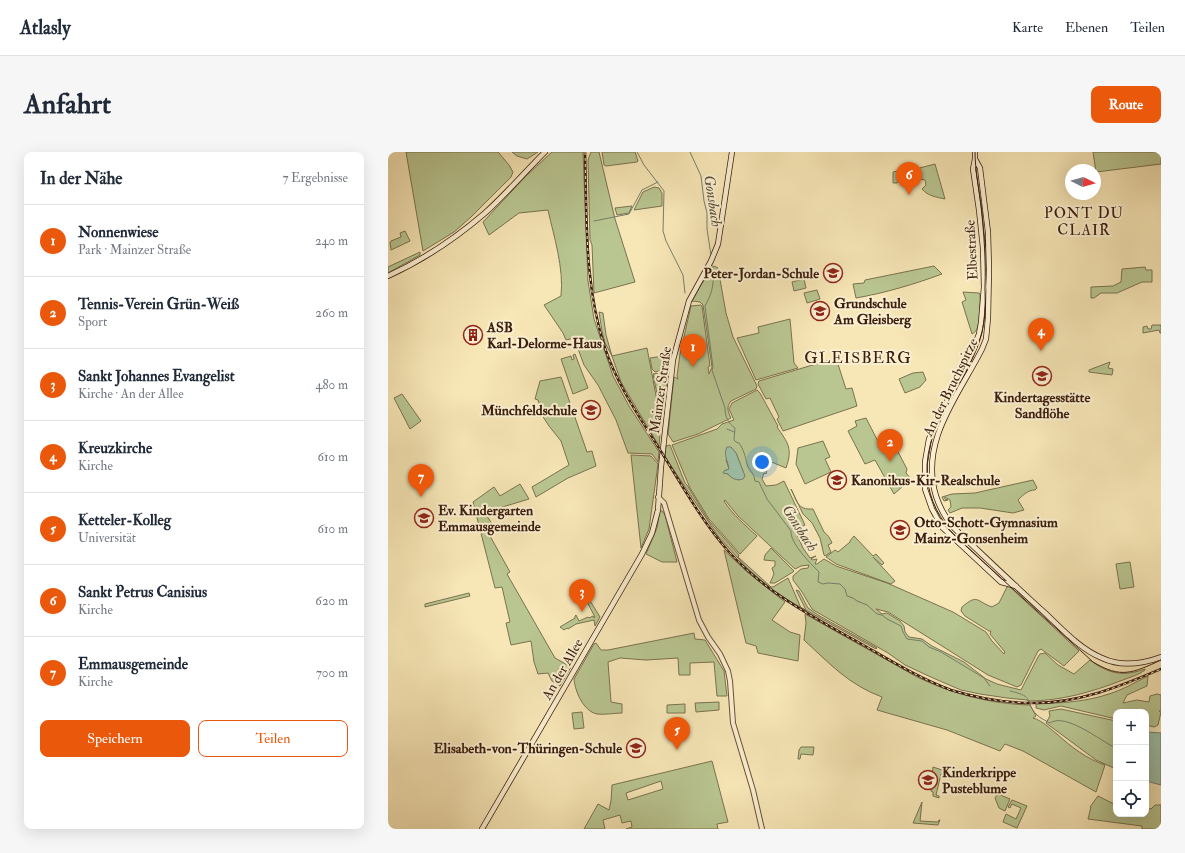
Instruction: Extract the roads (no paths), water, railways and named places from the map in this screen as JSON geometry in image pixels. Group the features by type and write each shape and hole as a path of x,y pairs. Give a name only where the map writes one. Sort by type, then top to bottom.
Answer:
{"main road":[{"path":"388,276 431,253 469,226 490,208 545,152"},
{"name":"Mainzer Straße","path":"658,498 672,364 688,301 711,261 718,244 732,152"},
{"name":"Elbestraße","path":"975,152 980,168 988,238 989,306 986,334"},
{"name":"Elbestraße","path":"976,159 973,169 980,210 984,260 982,323 976,341"},
{"name":"An der Bruchspitze","path":"986,334 982,349 941,424 933,450 932,473 934,489 938,502 948,522 1070,636 1093,653 1102,658 1118,663 1136,664 1161,656"},
{"name":"An der Bruchspitze","path":"976,341 967,364 929,439 925,462 925,489 942,527 1001,582 1016,586"},
{"name":"An der Allee","path":"482,829 642,554 652,533 658,507 658,498"},
{"name":"An der Allee","path":"656,518 658,498"},
{"path":"1001,582 1005,580 1005,576"}],"street":[{"path":"658,498 664,503 701,624 704,631 720,654 728,672 733,723 753,790 762,829"},
{"path":"658,507 663,509 667,516"}],"waterway":[{"path":"637,152 644,165 664,191 663,231 666,241 683,275 685,293"},
{"name":"Gonsbach","path":"690,152 701,176 707,213 707,229 711,255"},
{"path":"594,221 629,214 642,190 658,182"},
{"name":"Gonsbach","path":"712,265 713,286 705,306 713,367 712,370 725,408 726,417 730,424 735,428 734,440 741,446 755,481 759,482 767,499 791,531 797,547 819,572 818,582 823,584 840,584 845,589 847,596 867,605 877,614 882,615 901,626 907,639 922,641 929,647 941,652 984,678 990,686"},
{"path":"727,429 734,432"},
{"name":"Gonsbach","path":"1010,691 1024,695 1038,716 1050,723 1055,721 1069,723 1084,729 1113,746"}],"tram line":[{"path":"975,152 984,247 985,317 979,341 972,360 942,414 934,434 928,454 927,476 930,493 940,517 956,537 1093,662 1112,671 1127,672 1135,671 1161,660"}],"railway":[{"path":"585,152 590,275 598,324 610,362 630,402 694,504 720,541 744,567 760,581 793,605 829,626 940,686 971,695 992,700 1023,703 1066,700 1083,697 1114,688 1161,669"}],"place":[{"name":"Sankt Petrus Canisius","path":"909,195"},
{"name":"Peter-Jordan-Schule","path":"833,273"},
{"name":"Grundschule Am Gleisberg","path":"820,311"},
{"name":"ASB Karl-Delorme-Haus","path":"473,335"},
{"name":"Kreuzkirche","path":"1041,351"},
{"name":"Nonnenwiese","path":"693,367"},
{"name":"Kindertagesstätte Sandflöhe","path":"1042,376"},
{"name":"Münchfeldschule","path":"591,410"},
{"name":"Tennis-Verein Grün-Weiß","path":"890,462"},
{"name":"Kanonikus-Kir-Realschule","path":"837,480"},
{"name":"Emmausgemeinde","path":"421,497"},
{"name":"Ev. Kindergarten Emmausgemeinde","path":"424,518"},
{"name":"Otto-Schott-Gymnasium Mainz-Gonsenheim","path":"900,530"},
{"name":"Sankt Johannes Evangelist","path":"582,612"},
{"name":"Elisabeth-von-Thüringen-Schule","path":"636,748"},
{"name":"Ketteler-Kolleg","path":"677,750"},
{"name":"Kinderkrippe Pusteblume","path":"928,780"}],"district":[{"name":"PONT DU CLAIR","path":"1084,222"},
{"name":"GLEISBERG","path":"858,357"}]}
